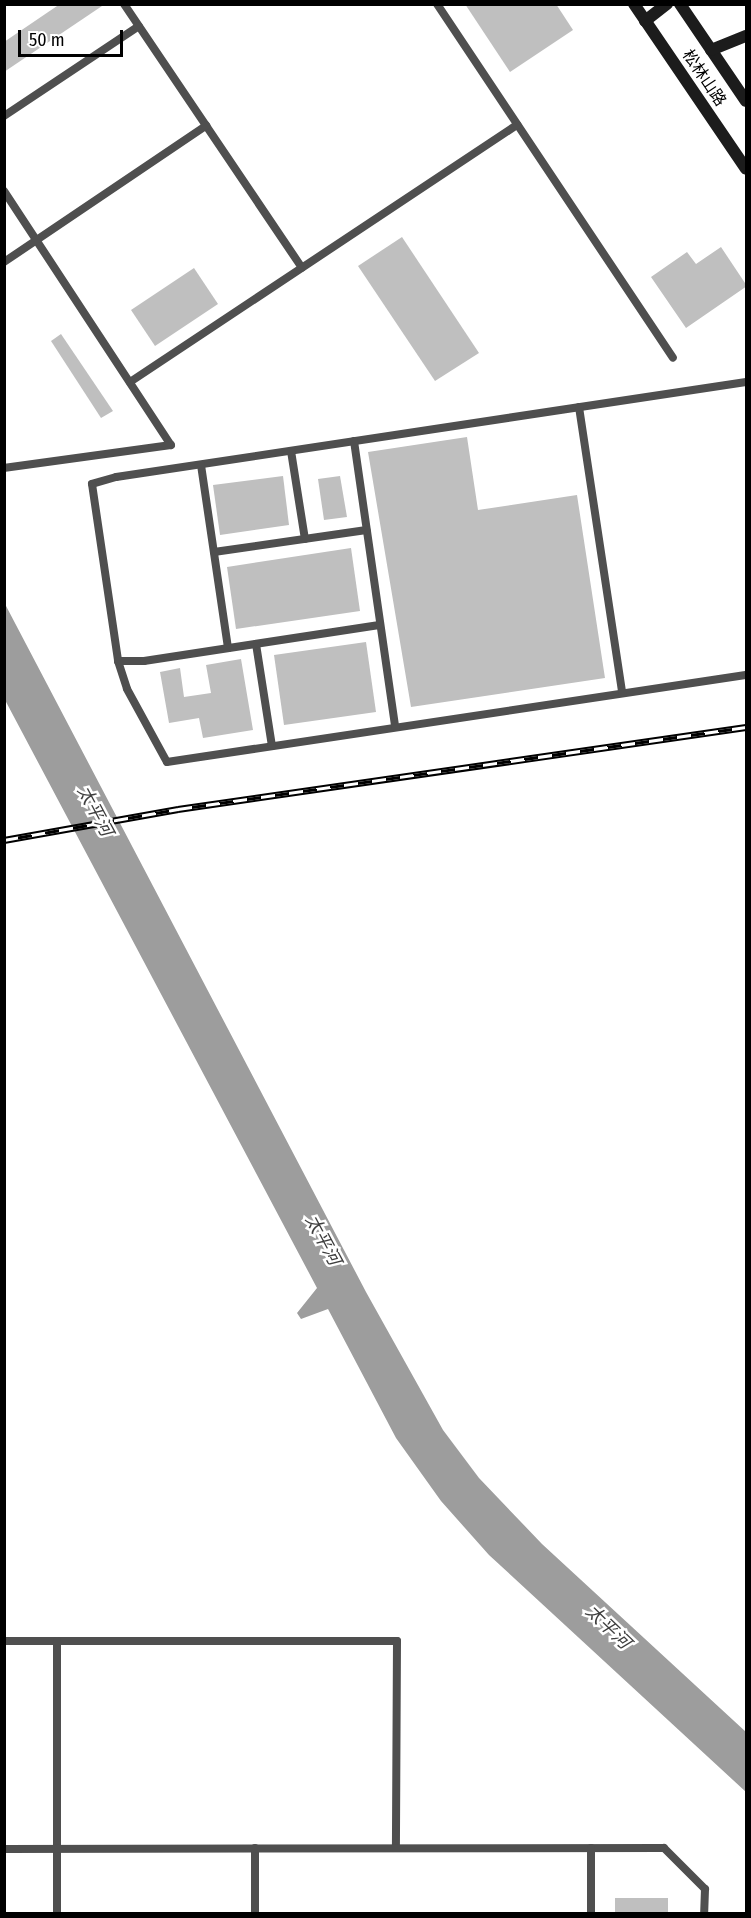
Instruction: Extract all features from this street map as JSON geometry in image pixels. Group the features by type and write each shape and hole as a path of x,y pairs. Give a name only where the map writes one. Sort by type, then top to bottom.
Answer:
{"street":[{"name":"松林山路","path":"634,4 747,169"},
{"path":"645,21 667,4"},
{"name":"松林山路","path":"680,4 747,101"},
{"path":"711,50 747,36"}],"lane":[{"path":"124,4 302,268"},
{"path":"437,4 673,358"},
{"path":"4,116 139,26"},
{"path":"130,382 517,125"},
{"path":"4,262 206,126"},
{"path":"4,191 38,239 171,445 4,468"},
{"path":"747,382 354,441 92,484 118,661 127,689 167,762 747,675"},
{"path":"579,407 622,693"},
{"path":"354,441 395,728"},
{"path":"291,451 305,539"},
{"path":"201,465 228,648"},
{"path":"214,552 366,530"},
{"path":"118,661 228,648 379,625"},
{"path":"256,644 272,746"},
{"path":"4,1641 397,1641 396,1847"},
{"path":"57,1641 57,1914"},
{"path":"255,1848 255,1914"},
{"path":"591,1848 591,1914"},
{"path":"4,1849 664,1848 705,1889 704,1914"}],"water":[{"name":"太平河","path":"5,604 366,1292 443,1430 479,1478 542,1544 746,1732 746,1792 489,1555 441,1501 396,1438 328,1309 301,1319 297,1313 317,1288 5,700"}],"building":[{"path":"60,4 105,4 4,72 4,42"},
{"path":"465,4 556,4 573,30 510,72"},
{"path":"402,237 479,353 435,381 358,266"},
{"path":"721,247 747,286 686,328 651,277 687,252 696,264"},
{"path":"194,268 218,304 155,346 131,310"},
{"path":"61,334 113,411 101,418 51,341"},
{"path":"467,437 478,510 577,495 605,678 411,707 368,452"},
{"path":"283,476 289,525 220,535 213,485"},
{"path":"340,476 347,517 324,520 318,479"},
{"path":"351,548 360,611 236,629 227,567"},
{"path":"366,642 376,712 284,725 274,655"},
{"path":"241,659 253,730 203,738 199,718 169,723 160,672 180,668 184,697 211,693 206,665"},
{"path":"615,1898 668,1898 668,1914 615,1914"}],"railway":[{"path":"4,840 178,809 746,727"}]}
